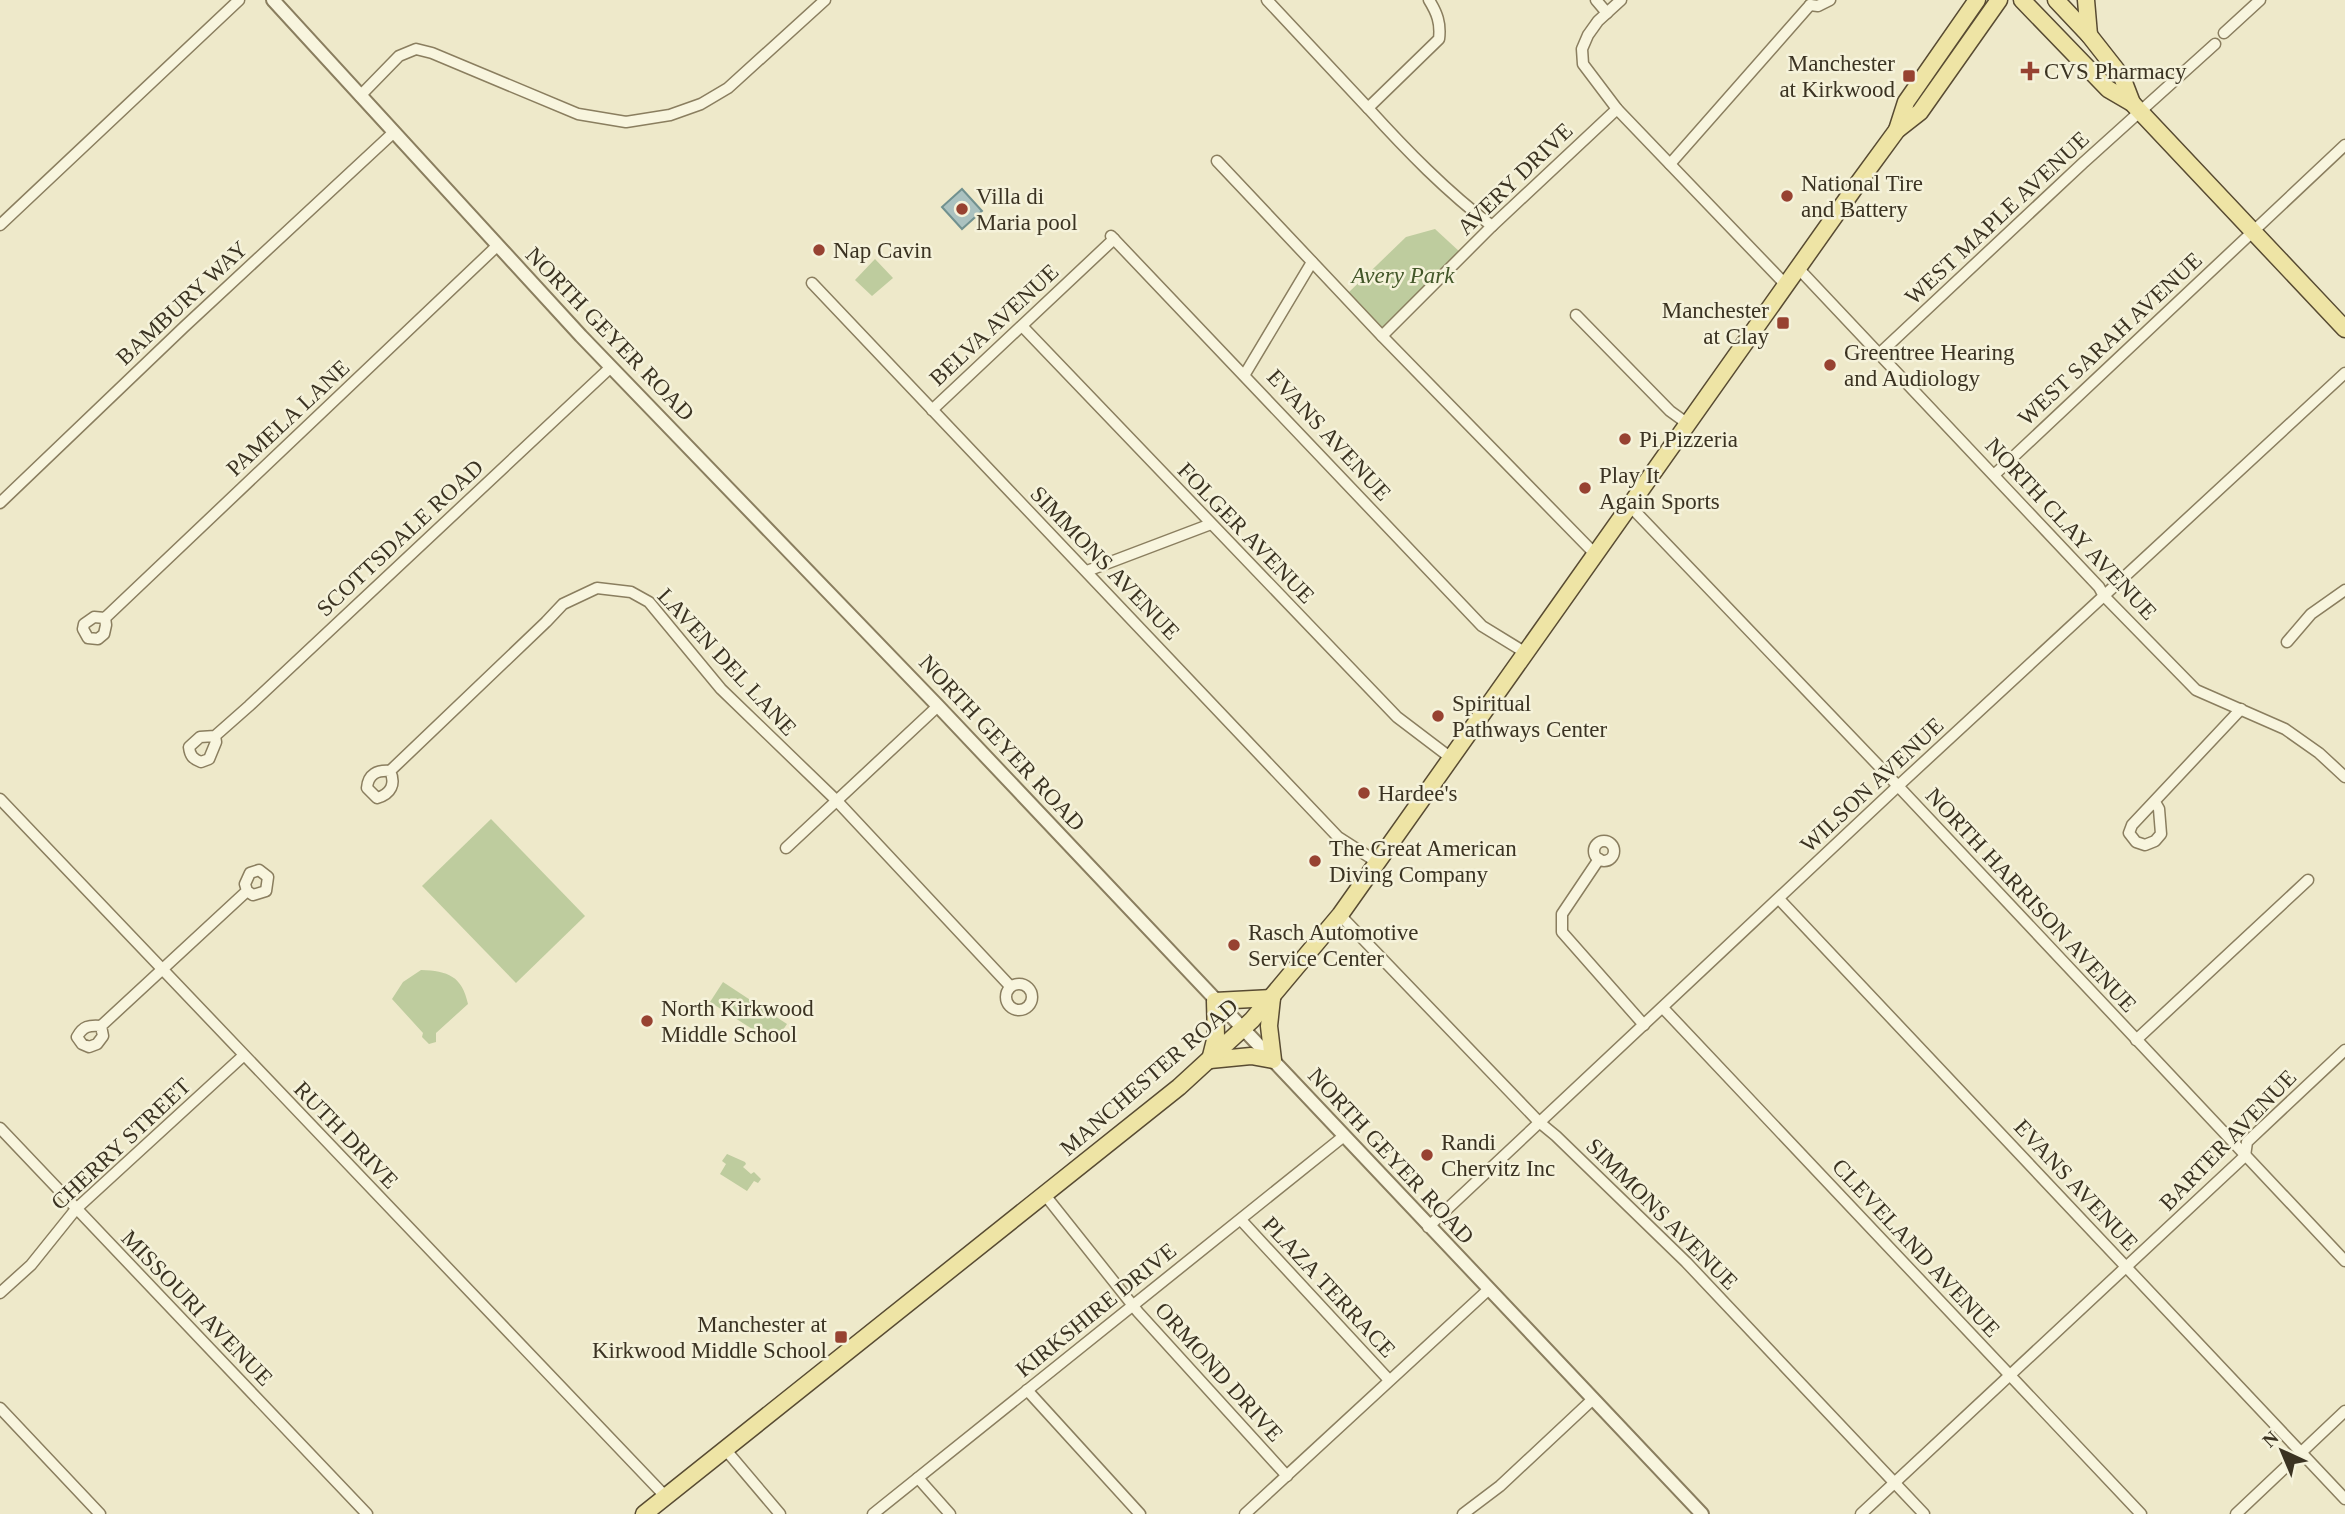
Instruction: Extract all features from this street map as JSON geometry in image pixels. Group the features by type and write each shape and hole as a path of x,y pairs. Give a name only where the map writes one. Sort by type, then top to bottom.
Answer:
{"main road":[{"name":"MANCHESTER ROAD","path":"1897,130 1906,102 1977,0"},
{"name":"MANCHESTER ROAD","path":"644,1514 1210,1060 1244,1029 1272,998 1340,915 1897,130 1920,112 1999,0"},
{"path":"2022,0 2108,89 2136,108 2345,329"},
{"path":"2056,0 2089,35 2122,77 2136,108"},
{"path":"2086,0 2089,35"},
{"path":"1272,998 1269,1026 1273,1060 1251,1056 1210,1060 1216,1036 1215,1000 1272,998"}],"street":[{"path":"0,225 239,0"},
{"name":"NORTH GEYER ROAD","path":"273,0 497,246 938,706 1702,1514"},
{"path":"360,96 399,56 416,49 432,53 578,114 626,122 670,115 701,104 728,88 825,0"},
{"path":"1267,0 1422,167 1492,226"},
{"path":"1368,108 1439,39 1437,13 1429,0"},
{"path":"1596,0 1607,13"},
{"path":"1622,0 1588,35 1582,49 1583,64 1617,109 1786,285"},
{"path":"1670,163 1810,2 1818,6 1830,0"},
{"path":"2224,33 2260,0"},
{"name":"WEST MAPLE AVENUE","path":"1879,354 2075,170 2136,108 2215,44"},
{"name":"AVERY DRIVE","path":"1382,336 1492,226 1617,109"},
{"name":"BAMBURY WAY","path":"0,503 393,133"},
{"name":"WEST SARAH AVENUE","path":"1994,475 2345,145"},
{"path":"1217,161 1382,336 1595,554"},
{"name":"BELVA AVENUE","path":"932,410 1112,237"},
{"name":"EVANS AVENUE","path":"1112,237 1482,626 1526,653"},
{"name":"PAMELA LANE","path":"105,618 497,246"},
{"path":"1245,374 1312,262"},
{"name":"NORTH CLAY AVENUE","path":"1798,268 2099,587 2104,596 2196,690 2294,734 2345,777"},
{"name":"SIMMONS AVENUE","path":"812,283 1338,837 1377,862"},
{"path":"1576,315 1670,411 1688,424"},
{"name":"FOLGER AVENUE","path":"1022,326 1397,717 1451,758"},
{"name":"SCOTTSDALE ROAD","path":"215,736 611,366"},
{"name":"WILSON AVENUE","path":"1428,1227 1898,786 2345,373"},
{"name":"NORTH HARRISON AVENUE","path":"1630,506 2345,1261"},
{"path":"1087,571 1211,524"},
{"name":"LAVEN DEL LANE","path":"390,771 563,604 597,588 617,589 640,596 649,602 721,689 836,800 1010,986"},
{"path":"2287,642 2311,614 2345,590"},
{"path":"786,848 938,706"},
{"path":"2155,802 2241,709"},
{"name":"RUTH DRIVE","path":"0,799 666,1497"},
{"path":"1599,859 1562,914 1562,932 1644,1025"},
{"path":"2136,1040 2308,880"},
{"path":"101,1026 247,891"},
{"name":"EVANS AVENUE","path":"1779,899 2345,1499"},
{"name":"SIMMONS AVENUE","path":"1340,915 1539,1122 1655,1231 1924,1514"},
{"name":"CLEVELAND AVENUE","path":"1663,1008 2141,1514"},
{"name":"BARTER AVENUE","path":"1861,1514 2245,1156 2247,1142 2345,1051"},
{"name":"CHERRY STREET","path":"0,1293 31,1265 76,1209 243,1056"},
{"name":"MISSOURI AVENUE","path":"0,1128 367,1514"},
{"name":"KIRKSHIRE DRIVE","path":"873,1514 1344,1136"},
{"name":"ORMOND DRIVE","path":"1045,1195 1133,1304 1287,1476"},
{"name":"PLAZA TERRACE","path":"1241,1220 1389,1380"},
{"path":"1245,1514 1488,1290"},
{"path":"1027,1390 1140,1514"},
{"path":"1462,1514 1500,1486 1592,1400"},
{"path":"0,1408 100,1514"},
{"path":"2235,1514 2345,1411"},
{"path":"725,1449 780,1514"},
{"path":"918,1478 950,1514"}],"green space":[{"name":"Avery Park","path":"1435,229 1461,253 1381,331 1347,294 1406,237"},
{"path":"875,259 893,278 872,296 855,280"},
{"path":"491,819 585,916 516,983 422,886"},
{"path":"421,970 446,974 458,981 468,1004 436,1033 436,1042 429,1044 422,1037 423,1033 392,999 403,982"},
{"path":"723,982 787,1024 774,1043 710,1002"},
{"path":"727,1154 745,1162 743,1167 761,1179 758,1183 754,1181 747,1191 720,1174 726,1164 722,1161"}],"water":[{"name":"Villa di Maria pool","path":"962,189 982,211 962,229 942,207"}],"place":[{"name":"CVS Pharmacy","path":"2030,71"},
{"name":"Manchester at Kirkwood","path":"1909,76"},
{"name":"National Tire and Battery","path":"1787,196"},
{"name":"Villa di Maria pool","path":"962,209"},
{"name":"Nap Cavin","path":"819,250"},
{"name":"Manchester at Clay","path":"1783,323"},
{"name":"Greentree Hearing and Audiology","path":"1830,365"},
{"name":"Pi Pizzeria","path":"1625,439"},
{"name":"Play It Again Sports","path":"1585,488"},
{"name":"Spiritual Pathways Center","path":"1438,716"},
{"name":"Hardee's","path":"1364,793"},
{"name":"The Great American Diving Company","path":"1315,861"},
{"name":"Rasch Automotive Service Center","path":"1234,945"},
{"name":"North Kirkwood Middle School","path":"647,1021"},
{"name":"Randi Chervitz Inc","path":"1427,1155"},
{"name":"Manchester at Kirkwood Middle School","path":"841,1337"}]}
